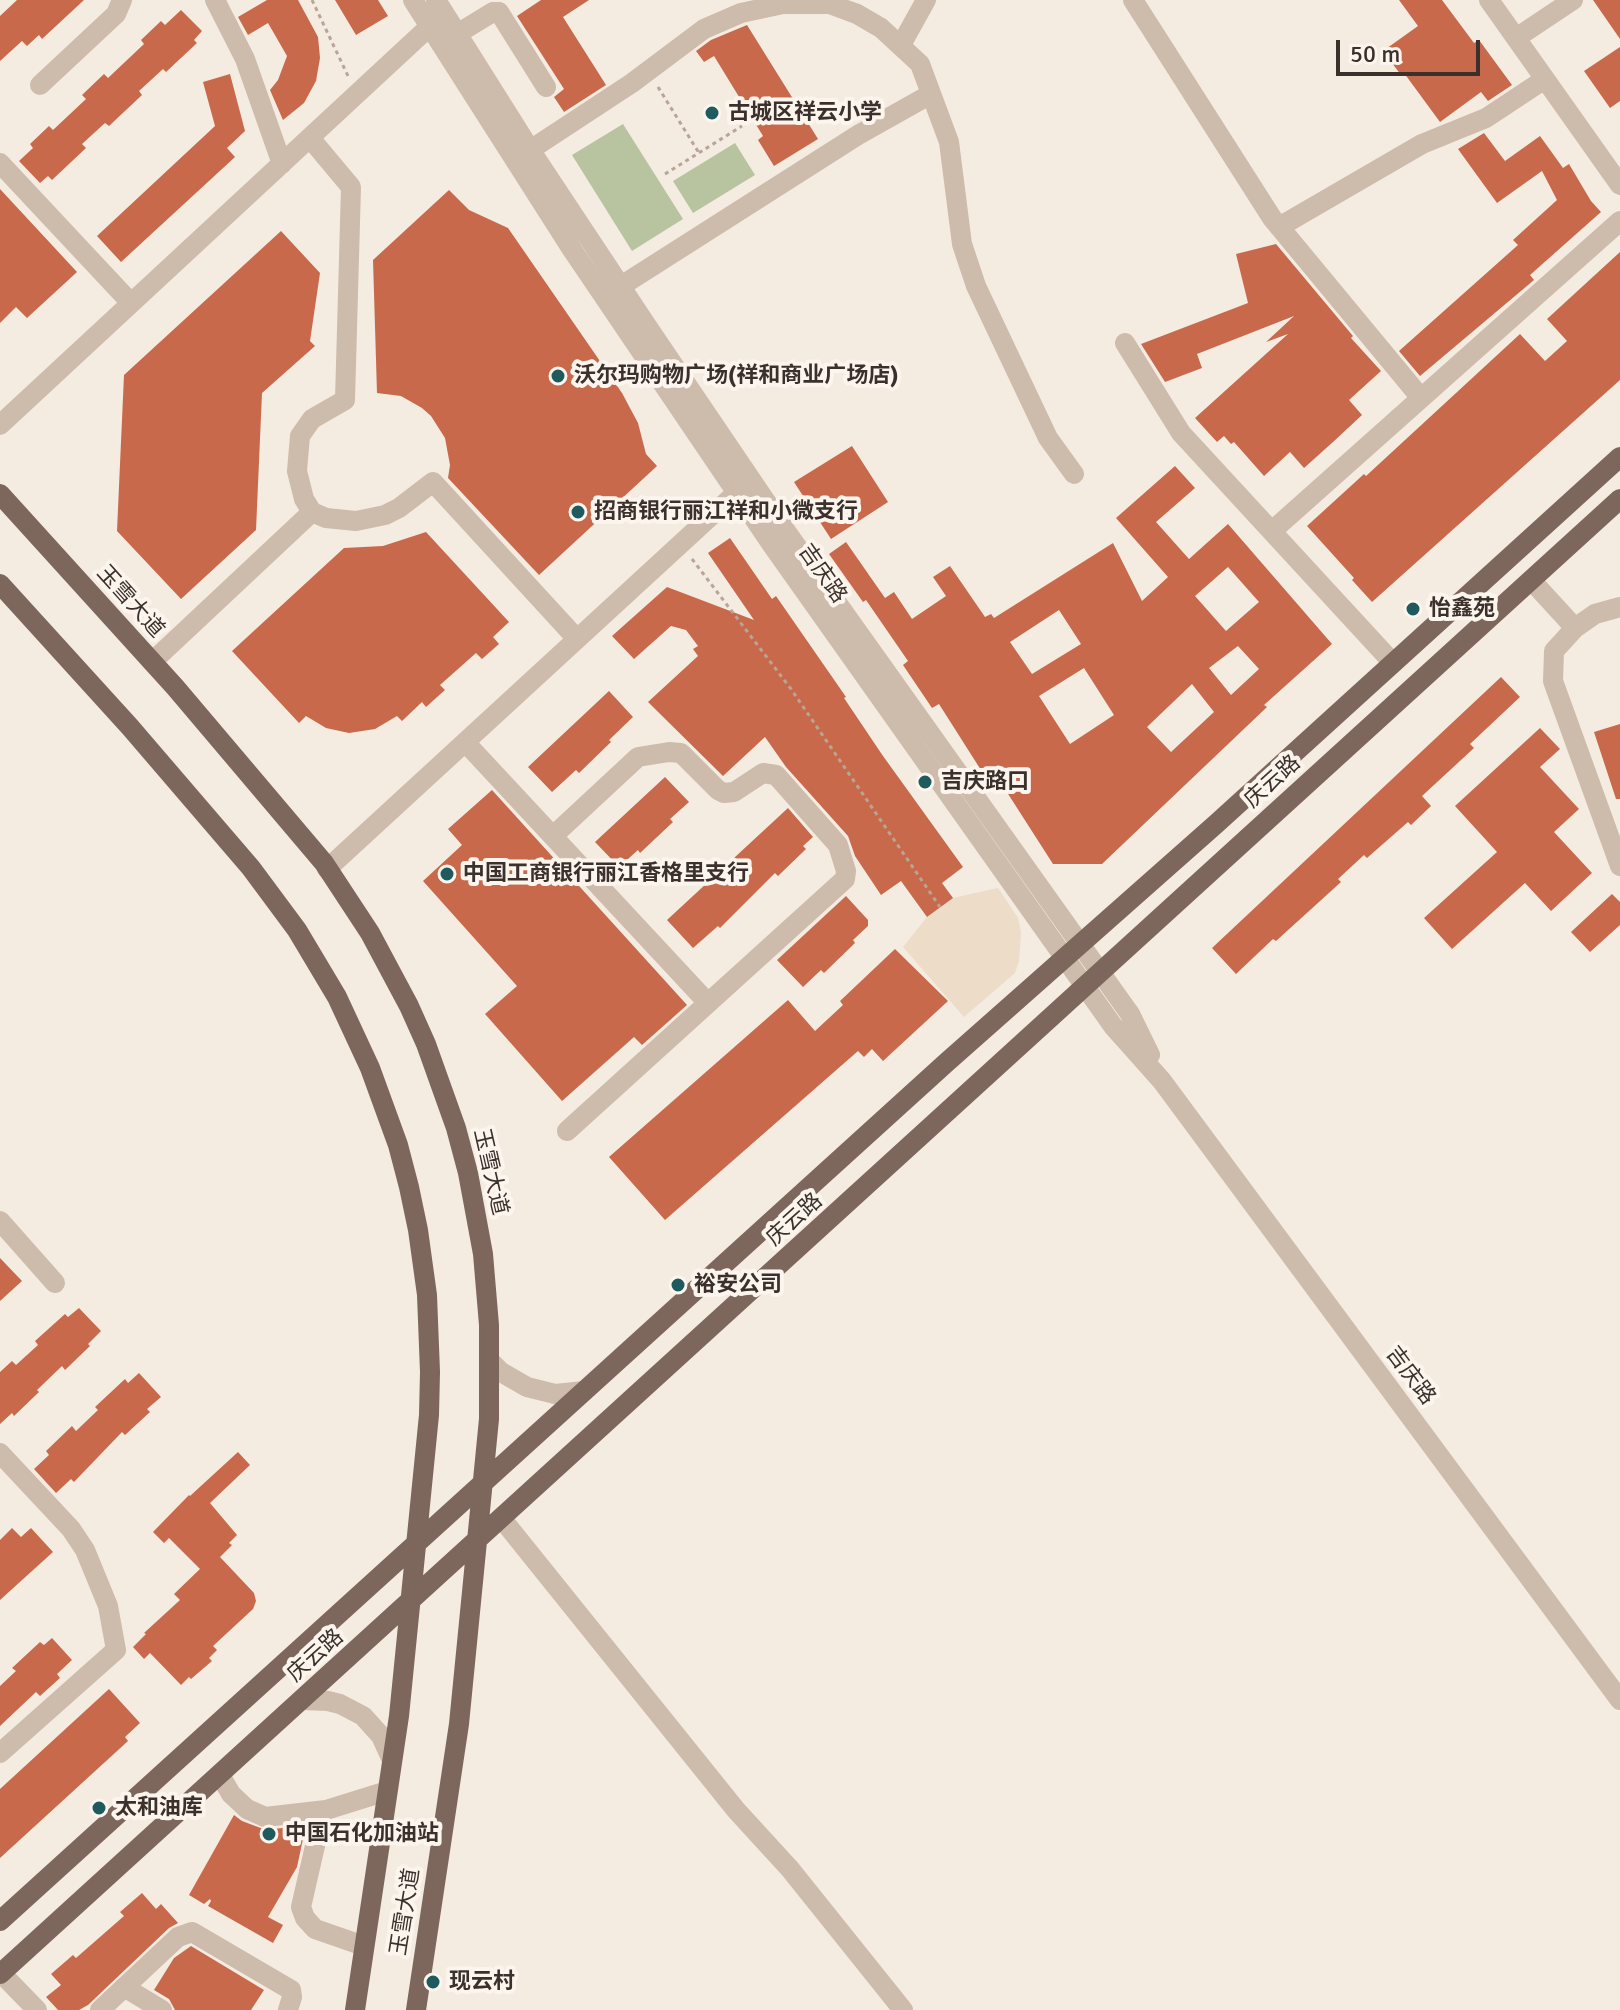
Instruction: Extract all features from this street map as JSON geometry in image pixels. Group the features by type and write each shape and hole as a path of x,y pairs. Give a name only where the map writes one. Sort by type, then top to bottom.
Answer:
{"main road":[{"name":"庆云路","path":"0,1921 1620,457"},
{"name":"玉雪大道","path":"0,494 152,662 298,830 327,869 370,933 409,1006 456,1128 483,1254 490,1361 489,1419 459,1724 416,2010"},
{"name":"庆云路","path":"1,1973 1620,499"},
{"name":"玉雪大道","path":"0,584 130,727 267,888 318,963 370,1068 409,1187 426,1284 429,1401 417,1543 392,1760 355,2010"}],"street":[{"path":"40,85 116,14 122,0"},
{"path":"215,0 245,59 282,164"},
{"name":"吉庆路","path":"413,0 565,239 736,493 1093,980 1113,1026 1162,1081 1620,1700"},
{"name":"吉庆路","path":"436,0 530,150 1072,951"},
{"path":"901,45 926,0"},
{"path":"1133,0 1279,227 1421,398"},
{"path":"1489,0 1620,185"},
{"path":"1516,38 1573,0"},
{"path":"530,150 632,83 704,29 722,20 761,8 806,3 843,8 881,28 920,64 949,142 958,224 972,276 1048,438 1074,474"},
{"path":"457,34 493,12 499,12 546,87"},
{"path":"0,425 429,27"},
{"path":"1279,227 1422,144 1486,118 1545,79"},
{"path":"621,286 858,135 931,94"},
{"path":"310,138 351,187 345,400 312,419 300,436 298,448 299,486 312,512 341,520 371,519 399,508 433,482 577,639"},
{"path":"0,163 131,303"},
{"path":"1272,531 1620,221"},
{"path":"1125,343 1181,433 1393,663"},
{"path":"327,869 736,493"},
{"path":"152,662 312,512"},
{"path":"1531,580 1575,628"},
{"path":"1620,607 1595,614 1575,628 1554,651 1553,681 1620,866"},
{"path":"465,742 708,1003"},
{"path":"553,836 638,757 681,753 724,793 738,790 763,773 776,775 838,845 845,862 845,879 567,1131"},
{"path":"0,1221 55,1283"},
{"path":"490,1361 501,1372 527,1387 555,1394 584,1391"},
{"path":"0,1453 71,1529 85,1550 108,1606 116,1650 0,1753"},
{"path":"502,1519 736,1810 790,1869 903,2010"},
{"path":"302,1700 340,1704 363,1716 381,1736 392,1760"},
{"path":"220,1775 231,1794 247,1809 265,1817 323,1811 387,1791"},
{"path":"323,1811 301,1907 305,1918 315,1929 364,1946"},
{"path":"100,2010 178,1937 192,1932 291,1990 288,2010"},
{"path":"1,1973 37,2010"},
{"path":"124,1987 162,2010"}],"path":[{"path":"312,0 356,95"},
{"path":"647,70 699,153"},
{"path":"665,174 742,126"},
{"path":"681,544 791,689 940,907"}],"green space":[{"path":"623,124 683,219 632,251 572,155"},
{"path":"735,143 755,175 693,213 673,181"}],"shaded area":[{"path":"998,888 1018,918 1021,933 1019,961 1015,973 964,1017 903,947 927,917 953,898"}],"building":[{"path":"17,0 84,0 42,39 39,35 27,46 22,41 0,61 0,16"},
{"path":"267,0 298,0 318,37 320,58 316,81 304,103 283,120 270,90 278,80 287,56 268,23 248,35 238,17"},
{"path":"335,0 378,0 388,16 356,35"},
{"path":"541,0 589,0 563,17 606,85 564,112 554,97 564,89 517,16"},
{"path":"1399,0 1442,0 1474,43 1479,40 1512,85 1488,101 1481,92 1440,122 1404,73 1401,75 1383,51 1418,26"},
{"path":"1593,0 1620,0 1620,39"},
{"path":"181,10 202,31 194,40 197,43 166,72 163,69 139,91 142,95 109,126 105,123 82,144 86,148 52,180 48,176 40,183 19,161 33,148 30,144 49,126 53,130 86,99 82,95 104,74 108,78 144,44 141,40 161,21 165,25"},
{"path":"747,25 818,139 774,166 758,140 763,136 714,56 704,62 696,51 711,40"},
{"path":"1620,47 1620,101 1610,108 1584,71"},
{"path":"230,74 245,131 227,148 235,157 121,262 97,236 215,126 203,82"},
{"path":"1484,133 1505,161 1540,136 1563,168 1569,164 1601,212 1530,275 1534,280 1420,376 1399,351 1518,245 1513,240 1557,200 1542,171 1497,203 1458,149"},
{"path":"0,189 77,272 27,318 16,307 0,323"},
{"path":"449,190 469,210 508,228 622,393 638,423 646,454 657,466 539,575 448,478 450,465 445,438 431,416 401,396 377,393 373,260"},
{"path":"281,231 320,273 310,341 315,346 262,393 256,530 181,599 117,531 124,375"},
{"path":"1276,244 1381,371 1349,400 1362,415 1333,442 1304,468 1290,452 1264,476 1234,442 1231,444 1224,436 1217,442 1195,418 1288,334 1266,342 1294,316 1197,354 1202,368 1165,382 1141,344 1248,303 1236,254"},
{"path":"1620,252 1620,380 1372,602 1307,526 1520,334 1545,361 1567,341 1547,319"},
{"path":"852,446 888,502 831,539 794,482"},
{"path":"1175,466 1195,488 1156,522 1189,559 1228,524 1332,644 1264,705 1267,707 1102,864 1053,864 994,772 986,778 939,704 932,708 903,665 908,661 866,600 863,602 829,554 846,542 885,598 894,592 912,619 946,596 933,577 950,566 985,617 991,614 994,618 1113,543 1142,601 1168,577 1116,518","holes":["1228,567 1259,602 1226,631 1195,596","1059,610 1081,644 1032,674 1010,642","1238,646 1259,669 1231,695 1209,668","1084,668 1114,715 1070,744 1039,696","1192,684 1214,712 1171,752 1147,727"]},
{"path":"426,532 509,622 493,637 499,644 482,659 476,653 440,685 445,690 426,707 422,702 402,721 397,716 375,729 349,733 326,728 306,716 299,723 232,651 344,548 383,546"},
{"path":"730,538 772,599 776,596 883,756 963,867 942,883 953,898 927,917 901,881 881,895 855,856 848,836 786,767 765,737 723,776 648,702 698,656 693,649 698,646 686,630 671,626 634,659 612,636 667,587 754,620 708,553"},
{"path":"1501,677 1520,697 1470,744 1474,748 1422,796 1431,806 1367,858 1364,855 1338,879 1341,882 1236,974 1212,948"},
{"path":"609,691 633,717 579,773 576,770 552,792 528,767"},
{"path":"1620,724 1620,799 1616,799 1594,732"},
{"path":"1540,728 1560,749 1540,767 1579,809 1554,832 1592,873 1551,911 1525,883 1452,949 1424,918 1497,852 1455,806"},
{"path":"665,777 689,802 640,853 638,850 619,867 595,842"},
{"path":"492,790 687,1005 642,1045 634,1037 562,1101 485,1014 517,986 423,881 462,845 448,829"},
{"path":"788,808 813,837 803,846 806,849 778,876 775,873 720,928 718,926 693,948 667,920"},
{"path":"1612,894 1620,902 1620,925 1590,952 1571,932"},
{"path":"846,896 868,920 868,926 824,973 821,970 803,987 777,960"},
{"path":"895,949 948,1001 883,1061 872,1049 864,1057 858,1051 665,1220 609,1157 788,1000 815,1031 843,1005 840,1001"},
{"path":"0,1258 22,1281 0,1301"},
{"path":"79,1308 101,1331 65,1370 62,1366 14,1416 12,1413 0,1424 0,1372 12,1361 16,1365 38,1345 35,1341 65,1314 68,1317"},
{"path":"139,1373 161,1397 147,1409 150,1412 125,1435 122,1432 74,1482 71,1479 56,1493 34,1469 49,1455 46,1451 72,1426 76,1431 98,1410 95,1407 125,1379 128,1383"},
{"path":"238,1452 250,1465 210,1503 237,1535 220,1557 254,1593 256,1601 253,1609 213,1646 217,1650 209,1658 212,1661 181,1685 150,1653 144,1659 133,1647 180,1600 174,1594 200,1569 169,1538 164,1543 153,1532"},
{"path":"12,1528 21,1537 31,1528 53,1552 0,1600 0,1540"},
{"path":"52,1638 72,1660 57,1674 60,1678 40,1696 36,1692 0,1726 0,1686 16,1671 12,1668 40,1642 44,1645"},
{"path":"109,1689 140,1723 125,1737 128,1741 0,1858 0,1789"},
{"path":"234,1815 266,1830 306,1825 297,1867 268,1917 283,1925 273,1943 208,1906 210,1899 204,1904 189,1895"},
{"path":"142,1893 156,1909 161,1904 178,1923 88,2005 79,2010 58,2010 46,1997 61,1985 51,1974 73,1955 76,1958 124,1916 120,1912"},
{"path":"191,1946 264,1990 251,2010 175,2010 169,1999 154,1990 174,1958"}],"place":[{"name":"古城区祥云小学","path":"712,113"},
{"name":"沃尔玛购物广场(祥和商业广场店)","path":"558,376"},
{"name":"招商银行丽江祥和小微支行","path":"578,512"},
{"name":"怡鑫苑","path":"1413,609"},
{"name":"吉庆路口","path":"925,782"},
{"name":"中国工商银行丽江香格里支行","path":"447,874"},
{"name":"裕安公司","path":"678,1285"},
{"name":"太和油库","path":"99,1808"},
{"name":"中国石化加油站","path":"269,1834"},
{"name":"现云村","path":"433,1982"}]}
